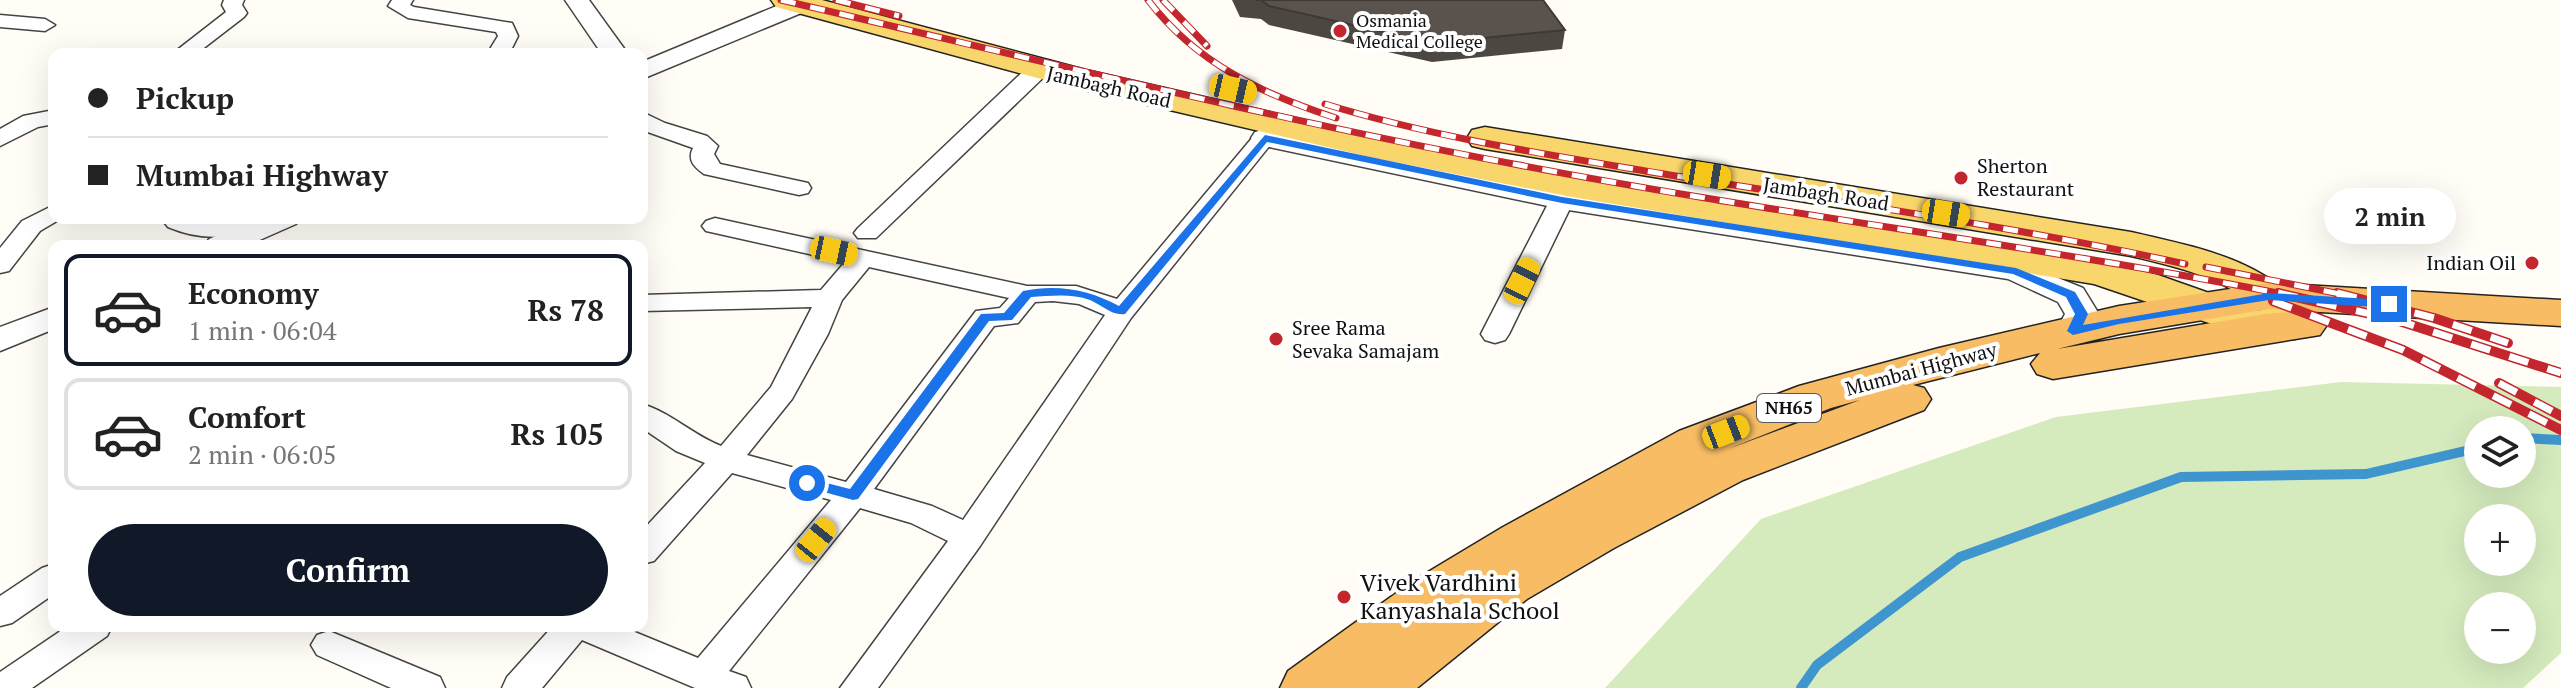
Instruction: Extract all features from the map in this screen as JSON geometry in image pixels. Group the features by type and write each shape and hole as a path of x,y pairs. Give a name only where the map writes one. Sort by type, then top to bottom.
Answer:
{"highway":[{"name":"Mumbai Highway","path":"1308,688 1432,596 1495,556 1696,443 1815,397 2073,331 2205,305 2276,316 2389,325 2561,333"},
{"name":"Mumbai Highway","path":"1376,688 1508,585 1726,468 1886,405 1983,378 2276,316 2561,313"}],"main road":[{"name":"Jambagh Road","path":"870,0 957,27 1295,102 1502,141 2131,244 2210,265 2276,316"},
{"name":"Jambagh Road","path":"794,2 1270,131 1569,185 2097,272 2205,305"}],"street":[{"path":"191,48 237,13 232,5 234,0"},
{"path":"403,0 398,6 408,12 505,27 508,36 501,48"},
{"path":"577,0 611,48"},
{"path":"648,68 794,2"},
{"path":"0,21 45,25"},
{"path":"648,545 726,460 782,392 814,334 829,298 866,245 1038,70"},
{"path":"0,139 31,121 48,118"},
{"path":"648,122 671,134 699,140 706,146 702,154 704,163 712,169 799,188"},
{"path":"858,688 969,537 1121,312 1270,131 1562,200 2016,271 2071,295 2082,314 2073,331"},
{"path":"1495,334 1562,200"},
{"path":"0,265 31,226 48,216"},
{"path":"181,224 197,231 213,232 231,224"},
{"path":"234,240 271,224"},
{"path":"715,226 866,245 1027,294 1061,291 1092,296 1121,312"},
{"path":"598,632 719,682 986,317 1008,317 1027,294"},
{"path":"648,303 829,298"},
{"path":"3,334 48,319"},
{"path":"648,418 687,444 726,460 921,514 969,537"},
{"path":"5,602 48,580"},
{"path":"4,688 86,632"},
{"path":"520,688 569,632"},
{"path":"329,645 427,688"}],"green space":[{"path":"2341,382 2561,387 2561,653 2523,688 1605,688 1761,519 2056,417"}],"building":[{"path":"1261,0 1543,0 1565,30 1433,43 1269,6"}],"waterway":[{"path":"2536,439 2561,440"},
{"path":"1801,688 1817,665 1960,557 2181,477 2366,474 2464,451"}],"railway":[{"path":"781,0 1149,87 1426,147 1615,183 2096,260 2281,294"},
{"path":"836,0 899,16"},
{"path":"1148,0 1187,42 1232,74 1282,98 1336,118"},
{"path":"1163,0 1207,46"},
{"path":"1325,104 1409,127 1493,145 1990,226 2185,264"},
{"path":"2206,267 2344,295"},
{"path":"2337,293 2344,295"},
{"path":"2281,294 2288,295"},
{"path":"2281,294 2393,319 2561,373"},
{"path":"2344,295 2434,318 2508,343"},
{"path":"2273,301 2403,350 2561,430"},
{"path":"2499,383 2561,416"}],"place":[{"name":"Osmania Medical College","path":"1340,31"},
{"name":"Sherton Restaurant","path":"1961,178"},
{"name":"Indian Oil","path":"2532,263"},
{"name":"Sree Rama Sevaka Samajam","path":"1276,339"},
{"name":"Vivek Vardhini Kanyashala School","path":"1344,597"}],"route":[{"path":"807,483 853,495 986,317 1008,317 1027,294 1061,291 1092,296 1121,312 1265,138 1562,200 2016,271 2071,295 2082,314 2073,331 2119,320 2269,296 2389,304"}]}
